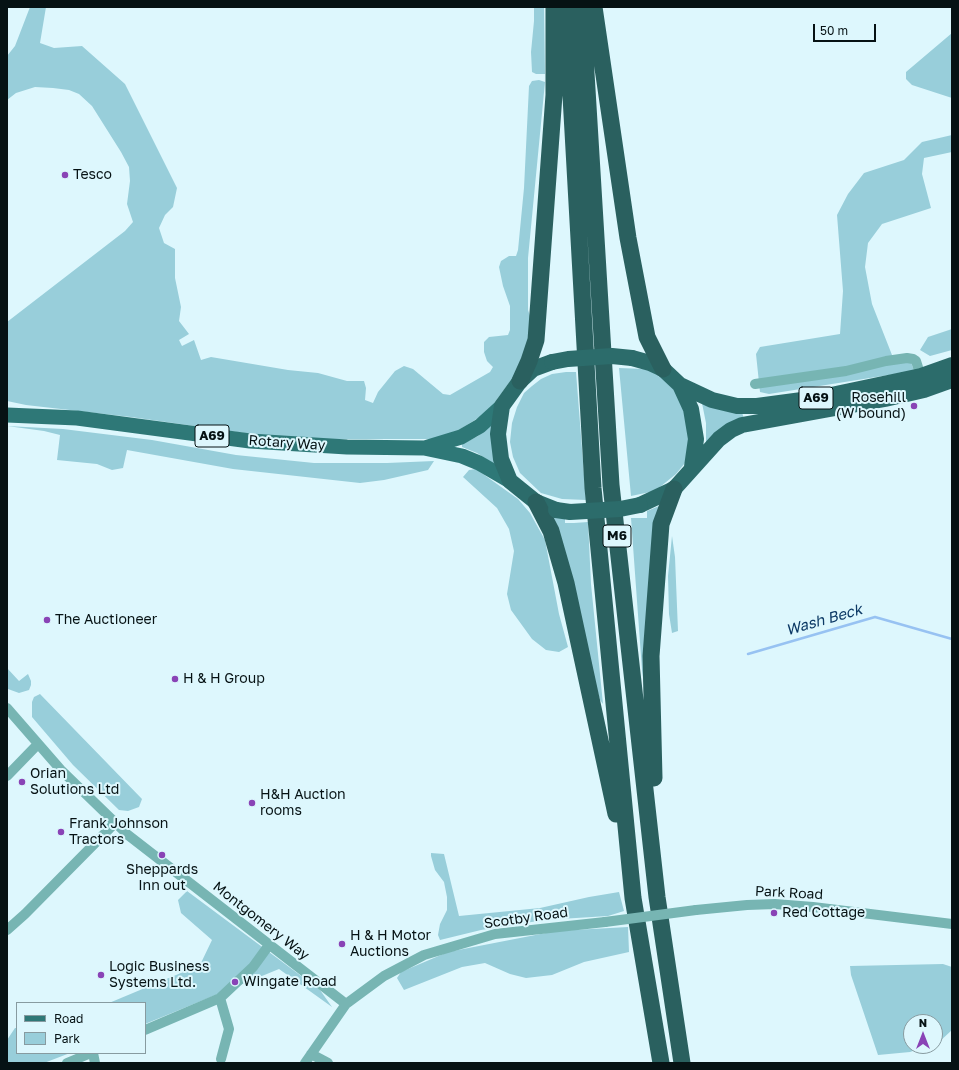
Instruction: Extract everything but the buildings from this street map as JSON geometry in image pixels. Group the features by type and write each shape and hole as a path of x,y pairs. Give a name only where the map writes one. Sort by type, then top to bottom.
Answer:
{"highway":[{"path":"520,381 536,340 554,95 554,7"},
{"name":"M6","path":"566,7 593,488 633,898 661,1063"},
{"name":"M6","path":"582,7 611,485 657,897 682,1063"},
{"path":"594,7 628,238 647,338 663,369 680,385 691,409 696,439 692,467 674,489 661,524 651,656 657,897"},
{"name":"A69","path":"663,369 650,363 632,358 612,356 568,359 552,362 533,369 520,381 502,406 498,434 501,459 510,481 536,502 556,510 570,512 620,509 640,505 674,489"},
{"name":"A69","path":"692,467 719,439 731,430 742,425 885,399 923,383 952,365"},
{"name":"A69","path":"680,385 712,400 737,406 757,406 952,380"},
{"path":"536,502 551,531 566,583 633,898"}],"main road":[{"name":"Rotary Way","path":"424,448 461,437 480,426 502,406"},
{"name":"Rotary Way","path":"7,415 77,418 250,441 347,447 424,448 462,456 480,463 510,481"}],"street":[{"path":"755,384 846,371 886,361 907,358 916,361 923,383"},
{"name":"Montgomery Way","path":"7,708 62,770 128,835 346,1004"},
{"path":"7,776 38,744"},
{"path":"7,930 116,823"},
{"name":"Park Road","path":"606,922 696,910 775,904 952,924"},
{"name":"Scotby Road","path":"305,1063 346,1004 384,976 424,955 495,934 606,922"},
{"path":"146,1030 220,998 253,967 269,945"},
{"path":"220,998 229,1029 221,1059"},
{"path":"67,1063 90,1054"},
{"path":"312,1054 328,1063"}],"green space":[{"path":"30,7 46,7 40,43 54,48 82,46 125,84 177,188 173,207 165,215 159,228 164,243 175,249 175,278 181,307 179,321 189,334 179,340 182,346 194,340 201,360 211,357 288,370 318,373 347,381 364,381 366,388 365,400 373,403 378,392 395,371 404,366 413,369 443,394 450,395 490,372 493,367 487,361 484,352 484,342 489,337 508,335 510,330 510,306 503,286 499,267 501,261 509,256 516,256 518,250 524,188 529,86 532,81 539,80 545,82 528,258 528,310 532,322 529,355 488,412 444,439 317,439 258,435 131,417 26,405 7,401 7,322 125,231 133,222 127,204 130,181 129,167 92,106 79,94 69,90 53,88 35,87 16,93 7,100 7,56 15,46"},
{"path":"534,7 544,7 545,74 536,74 532,72 531,52"},
{"path":"952,33 952,98 912,85 906,79 906,72"},
{"path":"952,135 952,152 924,158 922,174 931,208 882,224 868,243 865,267 872,304 892,355 911,362 914,371 769,394 760,392 756,354 760,347 840,334 843,291 837,215 848,194 864,173 904,160 922,142"},
{"path":"952,329 952,350 930,356 920,350 928,337"},
{"path":"619,368 645,369 662,374 691,411 689,458 676,474 655,491 631,496"},
{"path":"576,372 586,500 562,499 541,493 520,473 513,457 510,442 512,423 517,407 524,393 541,379 552,374"},
{"path":"702,403 741,409 744,419 706,445 706,423"},
{"path":"494,421 499,467 477,453 462,447 462,444 478,436"},
{"path":"7,426 63,429 152,440 236,455 314,463 387,463 434,461 428,470 384,480 360,483 233,469 127,450 123,468 112,470 97,464 57,460 60,435 44,431"},
{"path":"476,469 518,499 530,513 545,540 559,614 568,647 559,652 546,650 532,639 511,610 507,594 514,551 509,529 497,508 463,477 469,470"},
{"path":"664,504 647,709 642,670 631,518 647,518 647,511"},
{"path":"548,513 565,518 565,523 588,522 591,584 603,704 600,700"},
{"path":"672,536 675,557 678,631 672,633 669,614 668,576"},
{"path":"7,668 19,681 28,674 31,681 29,690 19,693 8,689"},
{"path":"40,694 142,799 139,807 128,811 119,810 73,765 32,717 32,702 34,697"},
{"path":"431,853 444,854 459,916 540,908 619,892 624,911 608,916 544,920 481,930 440,940 438,935 440,924 447,910 447,897 444,882 435,870"},
{"path":"187,891 320,990 332,1007 279,969 146,1024 146,1002 111,1002 200,965 212,940 181,913 178,900"},
{"path":"628,927 629,952 584,962 552,975 526,978 510,974 485,963 462,967 404,990 397,978 401,972 448,952 556,931"},
{"path":"943,964 952,967 952,1030 943,1038 943,1014 903,1014 903,1053 878,1055 851,975 850,966"},
{"path":"16,1028 16,1054 67,1054 44,1063 7,1063 7,1040"}],"waterway":[{"name":"Wash Beck","path":"748,654 875,617 952,639"}],"place":[{"name":"Tesco","path":"65,175"},
{"name":"Rosehill (W bound)","path":"914,406"},
{"name":"The Auctioneer","path":"47,620"},
{"name":"H & H Group","path":"175,679"},
{"name":"Orian Solutions Ltd","path":"22,782"},
{"name":"H&H Auction rooms","path":"252,803"},
{"name":"Frank Johnson Tractors","path":"61,832"},
{"name":"Sheppards Inn out","path":"162,855"},
{"name":"Red Cottage","path":"774,913"},
{"name":"H & H Motor Auctions","path":"342,944"},
{"name":"Logic Business Systems Ltd.","path":"101,975"},
{"name":"Wingate Road","path":"235,982"}]}
